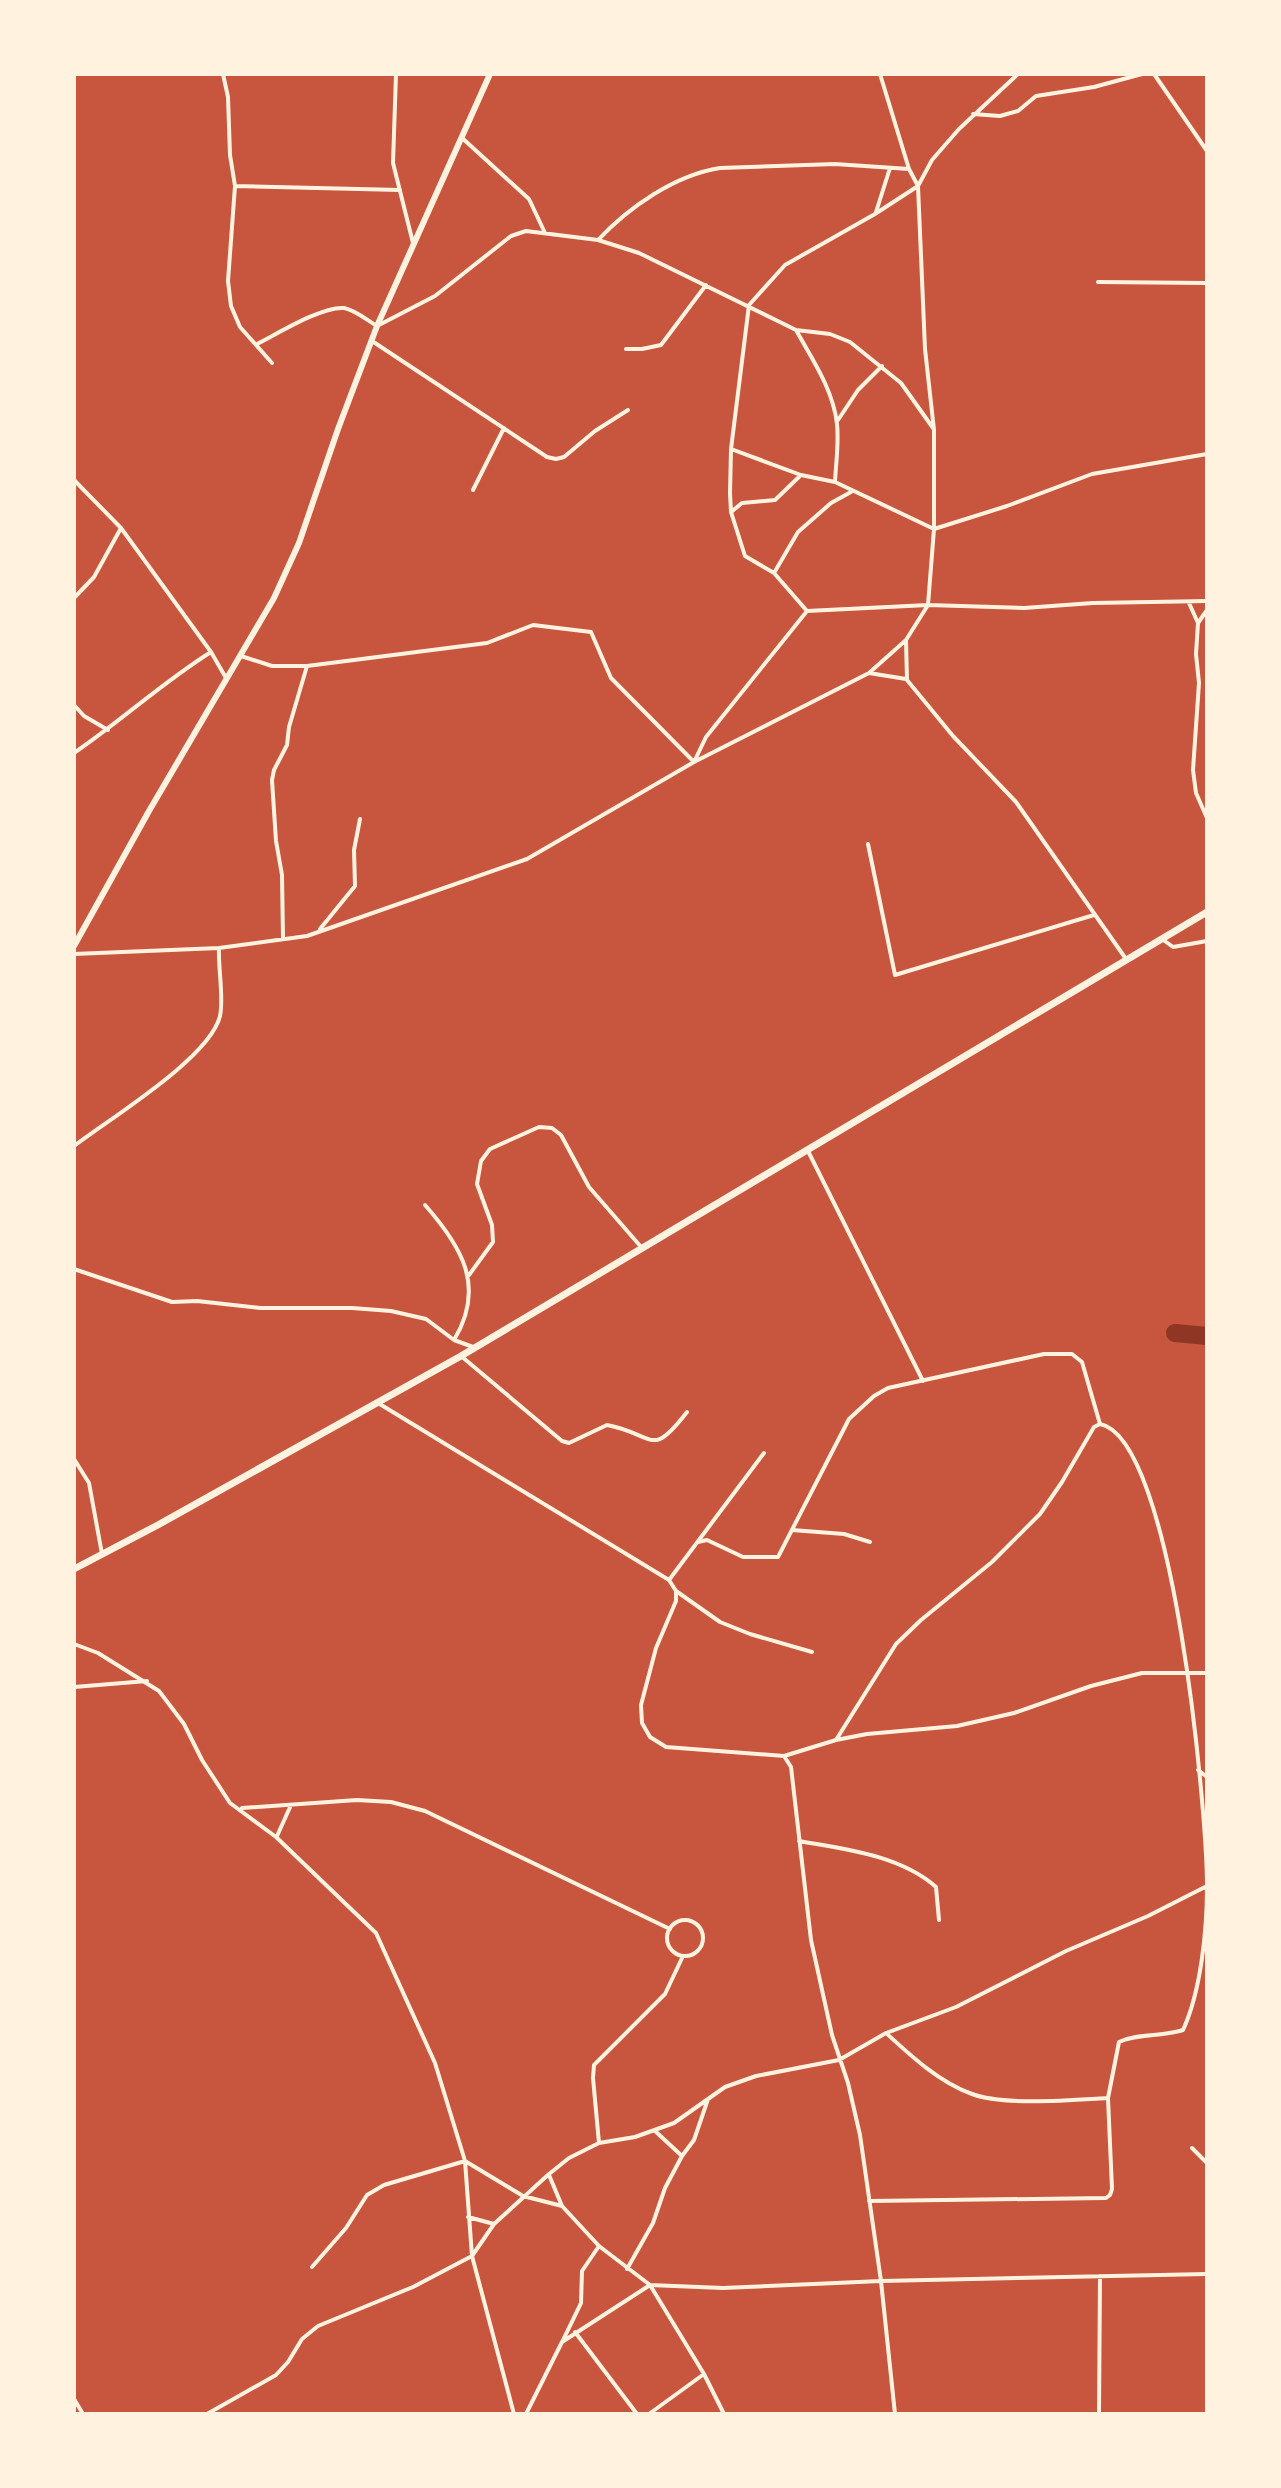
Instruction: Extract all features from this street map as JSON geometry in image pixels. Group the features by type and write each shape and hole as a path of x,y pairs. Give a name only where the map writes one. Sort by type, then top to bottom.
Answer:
{"main road":[{"path":"74,1569 461,1356 1207,912"}],"street":[{"path":"223,74 228,97 230,155 235,186 228,281 231,306 240,327 272,363"},
{"path":"396,74 391,146 413,243"},
{"path":"74,946 274,598 299,543 377,326 490,74"},
{"path":"74,954 219,948 319,931 527,859 694,762 869,673 906,640 928,605 934,529 934,430 925,349 918,186 909,169 880,74"},
{"path":"807,611 774,573 745,556 731,512 731,449 749,305 785,265 918,186 932,160 972,114 1018,74"},
{"path":"972,114 1000,116 1018,111 1036,96 1094,87 1142,74"},
{"path":"1154,74 1207,151"},
{"path":"461,137 529,199 545,233"},
{"path":"598,240 615,222 650,198 704,170 835,164 909,169"},
{"path":"875,214 890,168"},
{"path":"235,186 400,190"},
{"path":"377,326 435,296 511,236 526,231 598,240 639,253 796,330 830,334 850,342 901,383 934,430"},
{"path":"1098,282 1207,283"},
{"path":"626,349 661,345 706,285"},
{"path":"257,344 318,315 341,308 377,326"},
{"path":"796,330 832,399 837,422 835,482"},
{"path":"372,341 547,457 564,457 595,431 628,410"},
{"path":"837,422 858,390 882,366"},
{"path":"473,490 504,428"},
{"path":"731,449 801,475 835,482 934,529 1092,474 1207,454"},
{"path":"731,512 742,503 775,500 801,475"},
{"path":"74,480 121,528 211,652 226,678"},
{"path":"774,573 798,532 831,503 852,491"},
{"path":"74,598 94,577 121,528"},
{"path":"694,762 706,737 807,611 928,605 1024,608 1207,601"},
{"path":"1188,602 1198,623 1196,654 1199,683 1193,770 1196,793 1207,818"},
{"path":"1198,623 1207,610"},
{"path":"241,656 272,666 307,666 487,643 533,625 591,632 611,678 694,762"},
{"path":"906,640 907,680 953,736 1016,802 1126,959"},
{"path":"74,753 108,730 173,676 211,652"},
{"path":"283,938 282,875 276,841 272,780 287,745 289,727 307,666"},
{"path":"869,673 907,680"},
{"path":"74,705 84,716 108,730"},
{"path":"319,931 355,886 354,850 360,819"},
{"path":"868,844 895,975 1094,915"},
{"path":"1162,939 1173,947 1207,941"},
{"path":"74,1146 162,1084 213,1033 220,1015 219,948"},
{"path":"469,1275 493,1242 492,1225 477,1184 481,1161 490,1149 539,1127 552,1128 561,1135 589,1187 642,1248"},
{"path":"808,1151 924,1382"},
{"path":"425,1205 451,1235 469,1275 466,1320 454,1340"},
{"path":"74,1269 172,1302 391,1311 426,1319 454,1340 475,1347"},
{"path":"698,1542 707,1540 743,1557 778,1557 849,1419 874,1396 888,1388 1044,1354 1072,1354 1082,1362 1100,1424"},
{"path":"461,1356 562,1441 569,1443 607,1425 652,1440 662,1440 687,1412"},
{"path":"378,1403 669,1580 676,1591 720,1622 812,1652"},
{"path":"836,1740 896,1644 992,1562 1040,1514 1094,1427 1100,1424 1115,1428 1138,1462 1155,1513 1189,1673 1207,1886 1197,1985 1183,2030 1166,2036 1119,2042 1108,2098 1112,2189 1106,2198 869,2201"},
{"path":"669,1580 764,1453"},
{"path":"74,1459 89,1483 102,1554"},
{"path":"792,1530 844,1534 870,1542"},
{"path":"676,1591 676,1601 656,1648 644,1692 642,1723 650,1737 666,1747 684,1750 784,1756 867,1734 957,1726 1014,1713 1091,1686 1142,1673 1207,1673"},
{"path":"74,1644 98,1653 159,1691 184,1724 202,1760 230,1803 276,1837 376,1933 435,2063 465,2161 472,2256 514,2414"},
{"path":"74,1687 147,1681"},
{"path":"784,1756 791,1767 811,1940 860,2135 881,2281 895,2414"},
{"path":"1198,1770 1207,1777"},
{"path":"239,1808 357,1800 391,1802 425,1811 670,1929"},
{"path":"276,1837 291,1805"},
{"path":"799,1841 857,1852 907,1868 924,1877 936,1887 939,1920"},
{"path":"207,2414 276,2375 302,2339 318,2326 413,2287 472,2256 494,2224 569,2158 599,2143 655,2131 674,2123 725,2087 756,2076 839,2060 886,2033 956,2007 1066,1951 1148,1916 1207,1886"},
{"path":"1204,1919 1207,1926"},
{"path":"685,1920 701,1928 704,1940 699,1950 683,1956 677,1955 667,1940 670,1929 685,1920"},
{"path":"599,2143 594,2065 665,1994 683,1956"},
{"path":"886,2033 918,2063 970,2094 1027,2100 1108,2098"},
{"path":"627,2269 653,2223 665,2188 700,2126 708,2097"},
{"path":"655,2131 682,2156"},
{"path":"1192,2148 1207,2163"},
{"path":"312,2267 346,2228 367,2195 384,2185 465,2161 523,2196 562,2206"},
{"path":"549,2174 562,2206 599,2246 650,2285 704,2374 724,2414"},
{"path":"468,2217 494,2224"},
{"path":"526,2414 581,2303 582,2271 599,2246"},
{"path":"562,2342 650,2285 723,2288 881,2281 1207,2274"},
{"path":"1099,2414 1100,2276"},
{"path":"575,2332 637,2414"},
{"path":"649,2414 704,2374"},
{"path":"74,2399 83,2414"},
{"path":"223,2407 227,2414"}],"waterway":[{"path":"1175,1333 1207,1336"}]}
